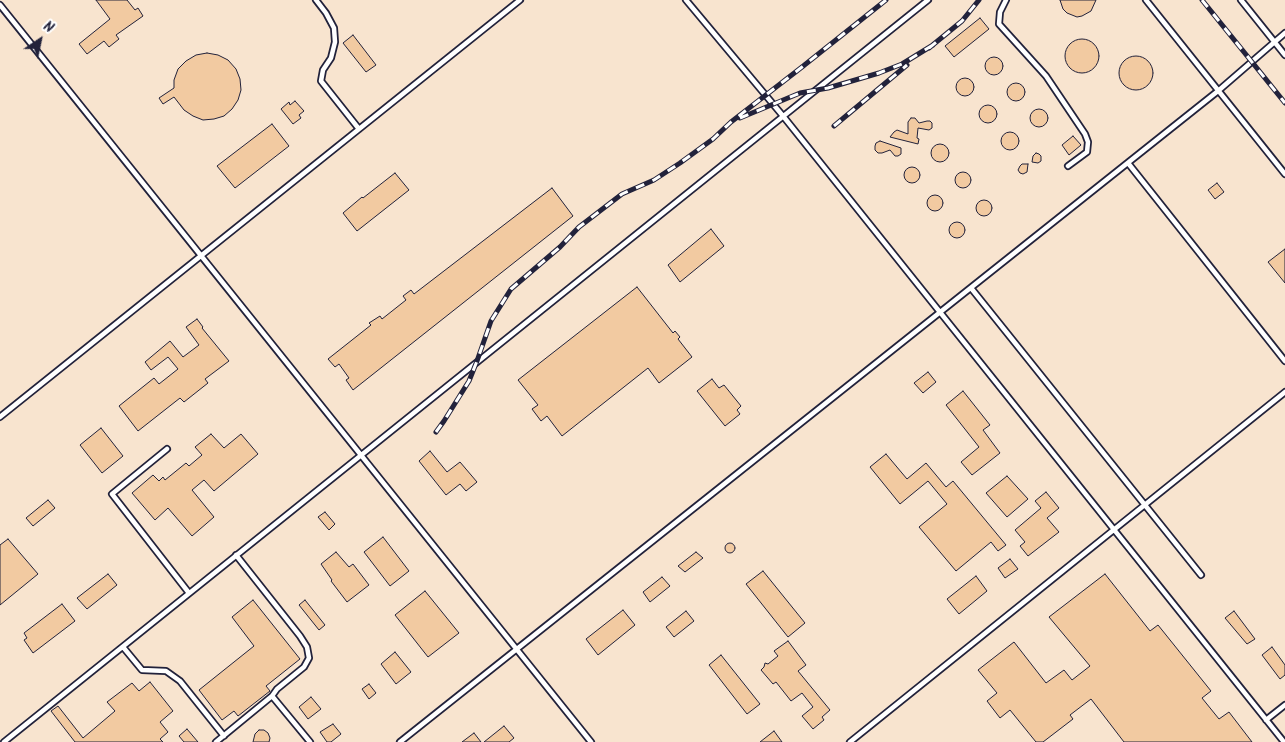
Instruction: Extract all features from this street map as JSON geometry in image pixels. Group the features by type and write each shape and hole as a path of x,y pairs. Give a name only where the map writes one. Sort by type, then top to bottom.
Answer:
{"lane":[{"path":"316,0 334,28 335,42 331,58 323,70 321,81 359,129"},
{"path":"0,417 520,0"},
{"path":"686,0 783,116 941,312 1284,742"},
{"path":"4,742 928,0"},
{"path":"1006,0 1000,12 999,24 1046,76 1085,134 1088,142 1086,152 1068,166"},
{"path":"1146,0 1285,174"},
{"path":"1240,0 1285,55"},
{"path":"0,5 591,742"},
{"path":"400,742 1218,91 1285,33"},
{"path":"1128,163 1285,361"},
{"path":"972,288 1200,575"},
{"path":"850,742 1285,392"},
{"path":"167,449 112,494 189,593"},
{"path":"216,742 272,696 277,689 304,667 309,658 307,647 300,636 236,555"},
{"path":"123,647 142,670 166,671 180,681 224,736"},
{"path":"272,696 310,742"},
{"path":"1266,720 1285,704"}],"shaded area":[{"path":"0,0 1285,0 1285,742 0,742"}],"building":[{"path":"96,0 127,0 135,10 138,8 143,16 116,35 119,39 109,47 104,41 87,54 79,44 110,19"},
{"path":"1060,0 1096,0 1091,11 1077,17 1063,9"},
{"path":"980,18 989,29 954,57 945,46"},
{"path":"353,35 376,65 366,72 343,43"},
{"path":"1082,39 1089,40 1094,44 1098,49 1098,63 1094,68 1089,72 1082,73 1075,72 1070,68 1066,63 1065,56 1066,49 1070,44 1075,40"},
{"path":"207,53 218,55 228,60 236,69 240,79 241,90 238,100 232,109 224,116 203,120 184,110 174,97 163,104 159,98 174,88 174,80 178,69 196,55"},
{"path":"1136,56 1143,57 1148,61 1152,66 1152,80 1148,85 1143,89 1136,90 1129,89 1124,85 1120,80 1119,73 1120,66 1124,61 1129,57"},
{"path":"994,57 1000,60 1003,66 1000,72 994,75 988,72 985,66 988,60"},
{"path":"965,78 971,81 974,87 971,93 965,96 959,93 956,87 959,81"},
{"path":"1016,83 1022,86 1025,92 1022,98 1016,101 1010,98 1007,92 1010,86"},
{"path":"295,101 304,111 299,115 301,118 293,124 281,109 289,102 290,105"},
{"path":"988,105 994,108 997,114 994,120 988,123 982,120 979,114 982,108"},
{"path":"1039,109 1045,112 1048,118 1045,124 1039,127 1033,124 1030,118 1033,112"},
{"path":"911,118 915,118 919,123 930,121 932,123 932,128 929,130 918,128 918,144 890,137 897,130 908,134 908,122"},
{"path":"272,124 289,146 235,188 217,166"},
{"path":"1010,132 1016,135 1019,141 1016,147 1010,150 1004,147 1001,141 1004,135"},
{"path":"1073,136 1081,145 1069,155 1062,145"},
{"path":"880,141 901,148 901,154 895,156 890,150 878,153 875,150 875,146"},
{"path":"940,144 946,147 949,153 946,159 940,162 934,159 931,153 934,147"},
{"path":"1036,153 1041,156 1041,161 1038,163 1032,162 1033,156"},
{"path":"1028,164 1027,172 1020,173 1018,170 1020,166"},
{"path":"912,167 920,175 912,183 904,175"},
{"path":"963,172 971,180 963,188 955,180"},
{"path":"395,173 409,190 357,231 343,213"},
{"path":"1217,183 1224,192 1215,199 1208,190"},
{"path":"552,188 573,216 353,390 346,380 349,378 339,364 335,367 328,359 371,325 369,323 380,316 382,319 406,300 403,296 411,290 414,294"},
{"path":"935,195 943,203 935,211 927,203"},
{"path":"984,200 992,208 984,216 976,208"},
{"path":"957,222 965,230 957,238 949,230"},
{"path":"711,229 724,246 680,282 668,265"},
{"path":"1285,249 1285,283 1268,262"},
{"path":"637,287 673,333 675,331 680,337 678,339 692,357 659,383 648,368 562,436 547,416 541,421 532,409 538,405 518,380"},
{"path":"197,319 229,361 205,379 208,383 184,402 180,398 138,431 119,406 154,378 159,384 178,369 168,357 151,370 145,362 170,341 183,357 199,345 186,327"},
{"path":"928,372 936,382 923,393 914,383"},
{"path":"712,379 719,388 724,385 741,406 737,410 740,414 725,426 697,391"},
{"path":"963,391 990,425 983,430 1000,453 972,475 961,462 979,447 946,405"},
{"path":"101,428 123,456 102,473 80,445"},
{"path":"211,434 224,448 241,434 258,454 214,491 204,480 192,490 214,517 192,536 168,508 155,520 132,493 153,475 159,481 163,477 165,480 186,463 189,466 202,455 195,447"},
{"path":"430,451 447,472 460,462 477,482 466,491 460,484 446,495 419,461"},
{"path":"886,454 907,479 926,463 946,487 953,481 1006,545 998,551 991,542 956,571 919,527 947,504 928,481 900,504 870,467"},
{"path":"1007,476 1028,499 1007,517 986,493"},
{"path":"1046,492 1059,508 1047,518 1059,532 1028,556 1020,546 1025,542 1015,530 1041,508 1035,501"},
{"path":"48,500 55,508 33,526 26,518"},
{"path":"325,512 335,524 329,530 318,517"},
{"path":"383,537 409,571 390,586 364,552"},
{"path":"8,539 38,574 0,605 0,545"},
{"path":"730,543 735,548 730,553 725,548"},
{"path":"336,552 349,567 353,564 369,585 347,602 321,564"},
{"path":"696,552 703,558 685,572 678,566"},
{"path":"1010,559 1018,569 1005,578 998,568"},
{"path":"763,571 805,623 788,637 746,584"},
{"path":"108,574 117,585 87,609 77,598"},
{"path":"1105,574 1150,631 1158,625 1211,691 1202,698 1219,719 1229,712 1252,742 1124,742 1091,699 1070,715 1073,719 1043,742 1036,742 1010,710 1000,718 987,701 997,693 978,670 1014,642 1046,683 1064,670 1072,680 1090,666 1049,617"},
{"path":"976,576 987,591 959,614 947,599"},
{"path":"662,577 670,586 650,602 643,592"},
{"path":"425,591 459,633 428,657 395,615"},
{"path":"253,600 300,659 266,686 270,691 238,716 234,711 222,720 199,690 254,646 232,617"},
{"path":"305,600 325,625 319,630 299,605"},
{"path":"62,604 75,621 33,653 24,640 27,638 24,633"},
{"path":"623,610 635,625 598,655 586,639"},
{"path":"686,611 694,621 674,637 666,627"},
{"path":"1234,611 1255,639 1247,644 1225,618"},
{"path":"788,641 806,665 798,671 830,710 822,717 824,720 813,729 802,716 813,707 802,693 791,701 776,682 773,684 761,670 765,663 768,664 778,656 774,651"},
{"path":"1272,647 1285,665 1285,675 1280,679 1262,655"},
{"path":"395,652 411,672 396,684 381,664"},
{"path":"721,655 760,704 747,714 709,665"},
{"path":"150,682 173,711 160,722 168,732 160,739 163,742 75,742 51,711 58,706 83,738 115,711 107,702 132,683 139,691"},
{"path":"369,684 376,693 369,699 362,689"},
{"path":"311,697 321,709 308,719 299,707"},
{"path":"333,724 341,734 331,742 327,742 320,732"},
{"path":"504,726 514,738 509,742 484,742"},
{"path":"187,729 198,742 184,742 179,736"},
{"path":"259,730 264,730 268,733 269,742 253,742 255,734"},
{"path":"774,731 782,742 760,742"},
{"path":"474,733 481,742 462,742"}],"railway":[{"path":"436,432 469,381 491,321 511,289 560,247 579,227 622,194 654,180 713,139 731,122 886,0"},
{"path":"929,48 962,21 979,0"},
{"path":"1202,0 1285,103"},
{"path":"740,118 800,93 828,88 879,73 902,64 933,45"},
{"path":"834,126 907,65"}]}
